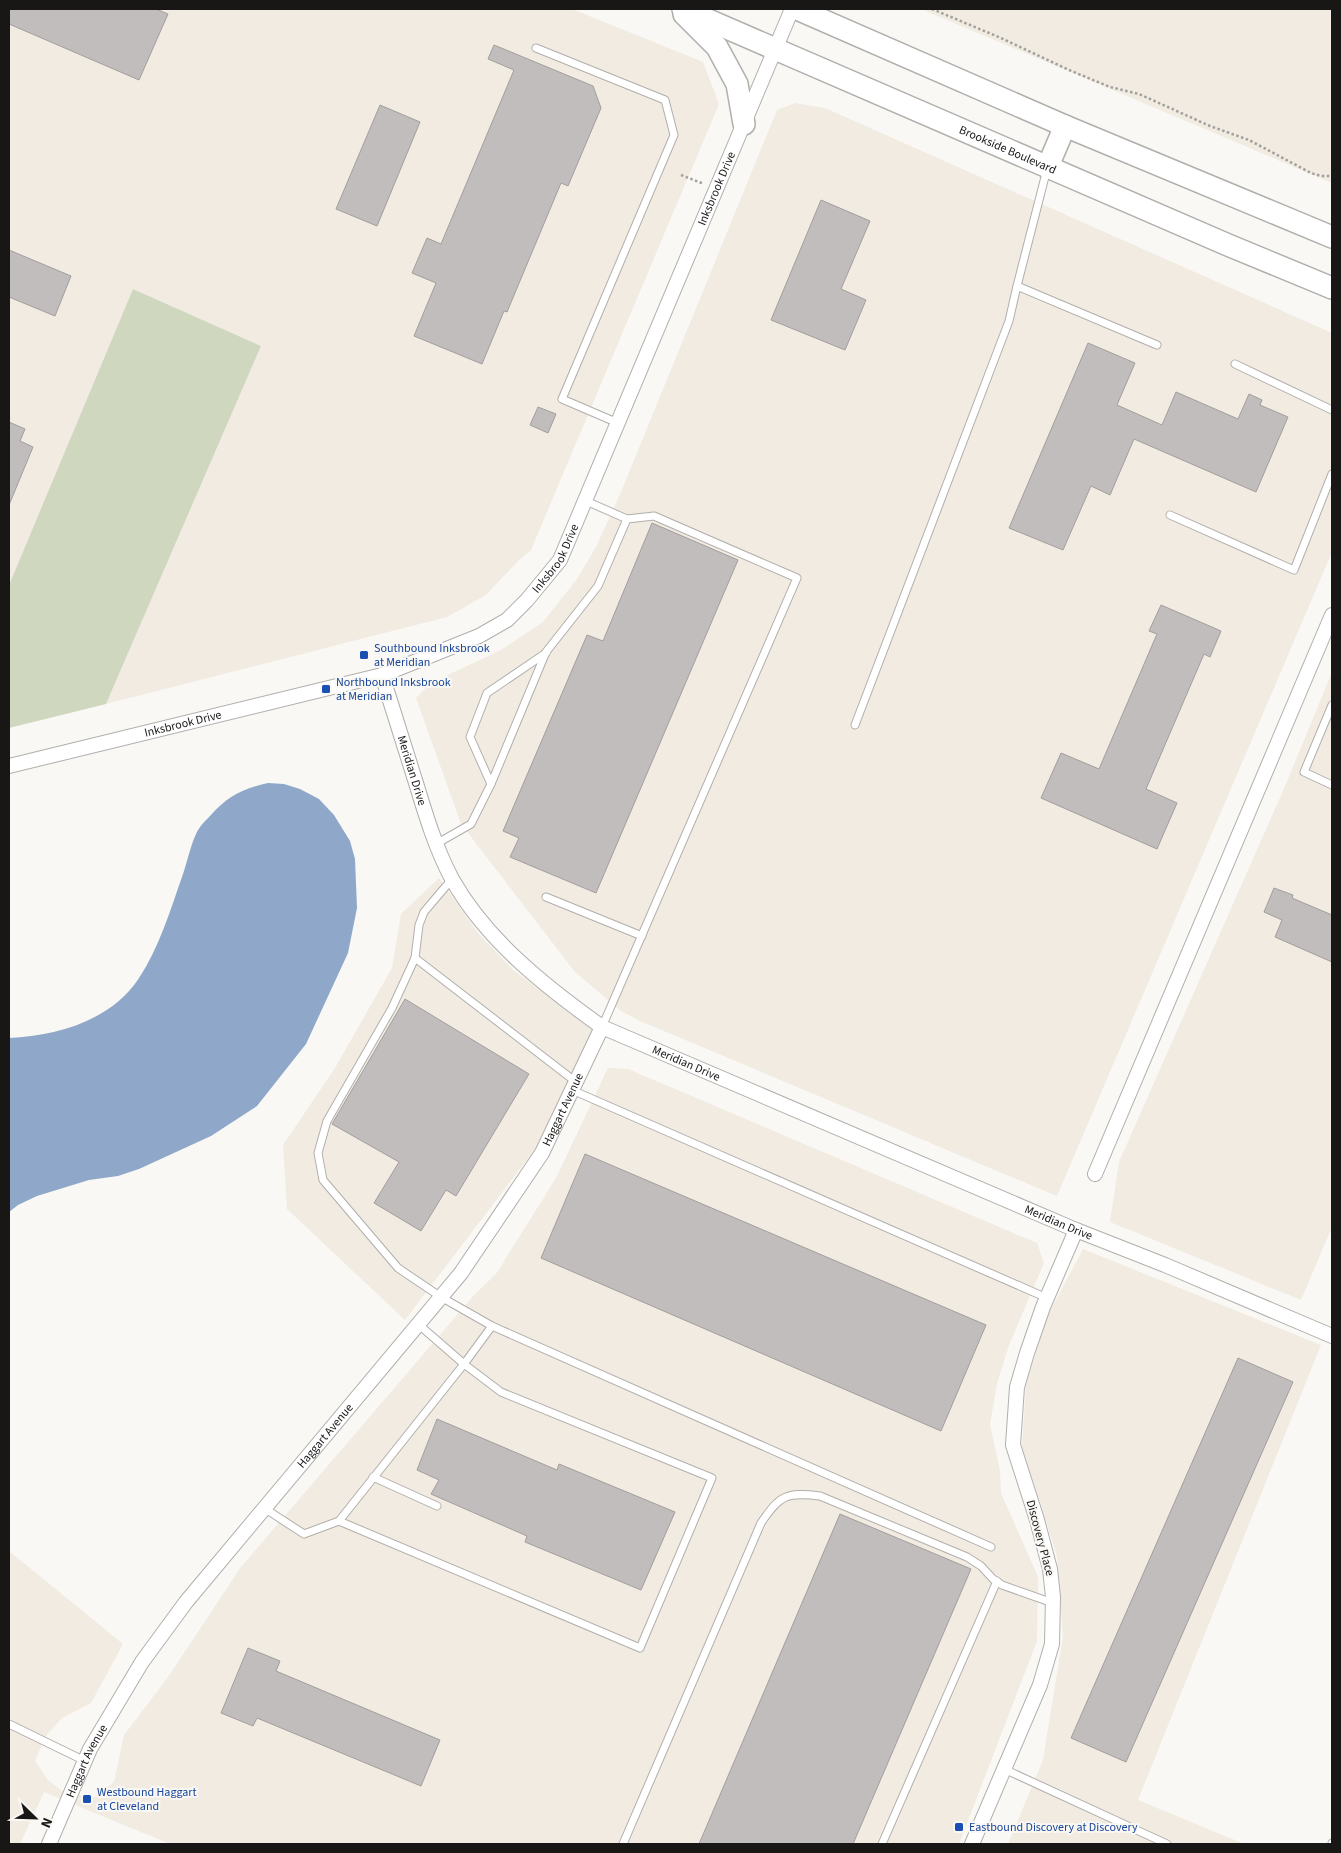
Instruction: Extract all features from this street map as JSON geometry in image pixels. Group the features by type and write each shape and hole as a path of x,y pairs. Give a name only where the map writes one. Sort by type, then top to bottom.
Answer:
{"main road":[{"path":"679,9 717,47 737,84 744,124"},
{"name":"Brookside Boulevard","path":"683,9 1228,245 1332,288"},
{"path":"797,9 1065,126 1332,237"},
{"path":"1048,166 1065,126"}],"street":[{"name":"Inksbrook Drive","path":"9,766 382,675 479,636 507,620 527,600 560,560 744,124 774,47 792,9"},
{"path":"1095,1174 1332,615"},
{"name":"Meridian Drive","path":"382,675 436,844 452,879 480,920 515,957 568,1002 602,1027 1076,1230 1165,1265 1332,1336"},
{"name":"Haggart Avenue","path":"49,1844 90,1749 148,1655 186,1602 461,1272 542,1153 602,1027"},
{"name":"Discovery Place","path":"972,1844 1040,1685 1052,1644 1053,1603 1050,1569 1037,1520 1013,1445 1018,1388 1027,1353 1047,1298 1076,1230"}],"lane":[{"path":"536,48 665,100 674,135 562,399 618,423"},
{"path":"855,725 1009,322 1048,166"},
{"path":"1017,286 1157,344"},
{"path":"1235,364 1332,410"},
{"path":"1170,515 1294,570 1332,474"},
{"path":"586,500 627,519 654,516 798,578 602,1027"},
{"path":"436,844 471,824 491,784 546,652 598,586 627,519"},
{"path":"491,784 470,737 487,693 546,652"},
{"path":"1332,705 1304,772 1332,785"},
{"path":"452,879 424,912 419,925 415,958 392,1008 326,1121 318,1153 323,1180 335,1195 398,1268 492,1326 991,1548"},
{"path":"546,897 642,936"},
{"path":"415,958 574,1086 1047,1298"},
{"path":"339,1521 640,1648 712,1478 501,1392 464,1364 418,1324"},
{"path":"264,1508 304,1534 339,1521 492,1326"},
{"path":"372,1477 437,1506"},
{"path":"623,1844 761,1523 774,1504 783,1497 803,1494 820,1496 967,1557 981,1566 1002,1585 1053,1603"},
{"path":"882,1844 996,1581"},
{"path":"9,1724 85,1761"},
{"path":"1004,1769 1167,1844"}],"path":[{"path":"932,9 1110,87 1139,94 1210,126 1249,140 1311,173 1321,176 1332,176"},
{"path":"681,175 708,186"}],"shaded area":[{"path":"9,9 572,9 703,62 719,104 531,550 486,595 447,617 106,704 261,346 133,289 9,585"},
{"path":"921,9 1332,9 1332,183 1042,60"},
{"path":"795,103 825,108 1332,333 1332,552 1057,1196 640,1021 621,1011 575,972 461,824 416,698 431,683 501,650 543,622 577,579 597,545 621,492 777,110"},
{"path":"1332,672 1332,1227 1301,1300 1110,1222 1119,1162 1286,784"},
{"path":"439,878 478,933 513,970 594,1029 535,1149 405,1320 287,1209 283,1145 335,1068 392,968 401,914"},
{"path":"608,1068 628,1069 1037,1243 1044,1263 1009,1345 997,1384 990,1424 1000,1471 1001,1493 1038,1577 1037,1641 959,1844 170,1844 44,1792 20,1844 9,1844 9,1551 123,1644 91,1703 62,1718 45,1737 35,1761 48,1780 62,1791 93,1798 114,1782 124,1735 166,1680 241,1567 475,1294 496,1274 556,1178"},
{"path":"1083,1249 1321,1345 1138,1800 1244,1844 1008,1844 1043,1760 1063,1636 1057,1556 1022,1447 1026,1384 1047,1317"}],"green space":[{"path":"133,289 261,346 106,704 9,728 9,585"}],"water":[{"path":"268,783 284,784 300,789 319,799 334,815 350,841 355,859 357,908 348,953 306,1044 257,1106 211,1136 139,1169 118,1176 89,1180 37,1196 18,1205 9,1212 9,1038 45,1034 81,1023 98,1015 127,993 139,978 158,942 199,829 229,798 250,788"}],"building":[{"path":"9,9 156,9 168,14 139,80 9,24"},
{"path":"494,45 593,86 601,108 568,186 561,183 507,312 504,311 482,364 414,336 436,283 412,273 427,238 441,244 514,70 488,59"},
{"path":"380,105 420,122 377,226 336,209"},
{"path":"821,200 870,221 841,289 866,300 845,350 771,320"},
{"path":"9,250 71,276 55,316 9,297"},
{"path":"1088,343 1135,363 1117,405 1162,425 1176,392 1238,419 1249,394 1262,400 1260,405 1288,417 1256,492 1134,439 1110,495 1091,486 1063,550 1009,528"},
{"path":"538,407 556,414 548,433 530,425"},
{"path":"9,422 25,429 20,441 33,447 9,505"},
{"path":"652,523 738,560 596,893 510,857 519,838 503,831 587,635 603,641"},
{"path":"1161,605 1221,631 1210,657 1204,654 1146,789 1177,803 1157,849 1041,798 1061,753 1099,769 1157,634 1149,631"},
{"path":"1274,888 1293,895 1292,898 1332,915 1332,962 1275,937 1282,920 1264,912"},
{"path":"405,999 529,1074 456,1196 446,1190 421,1231 374,1203 399,1162 332,1124"},
{"path":"585,1154 986,1325 941,1431 541,1258"},
{"path":"1238,1358 1293,1382 1126,1762 1071,1738"},
{"path":"437,1419 557,1470 559,1464 675,1512 641,1590 525,1542 527,1536 431,1494 439,1480 417,1470"},
{"path":"840,1514 971,1569 853,1844 699,1844"},
{"path":"248,1648 280,1661 276,1671 440,1740 421,1786 257,1718 253,1726 221,1713"}],"place":[{"name":"Southbound Inksbrook at Meridian","path":"364,655"},
{"name":"Northbound Inksbrook at Meridian","path":"326,689"},
{"name":"Westbound Haggart at Cleveland","path":"87,1799"},
{"name":"Eastbound Discovery at Discovery","path":"959,1827"}]}
